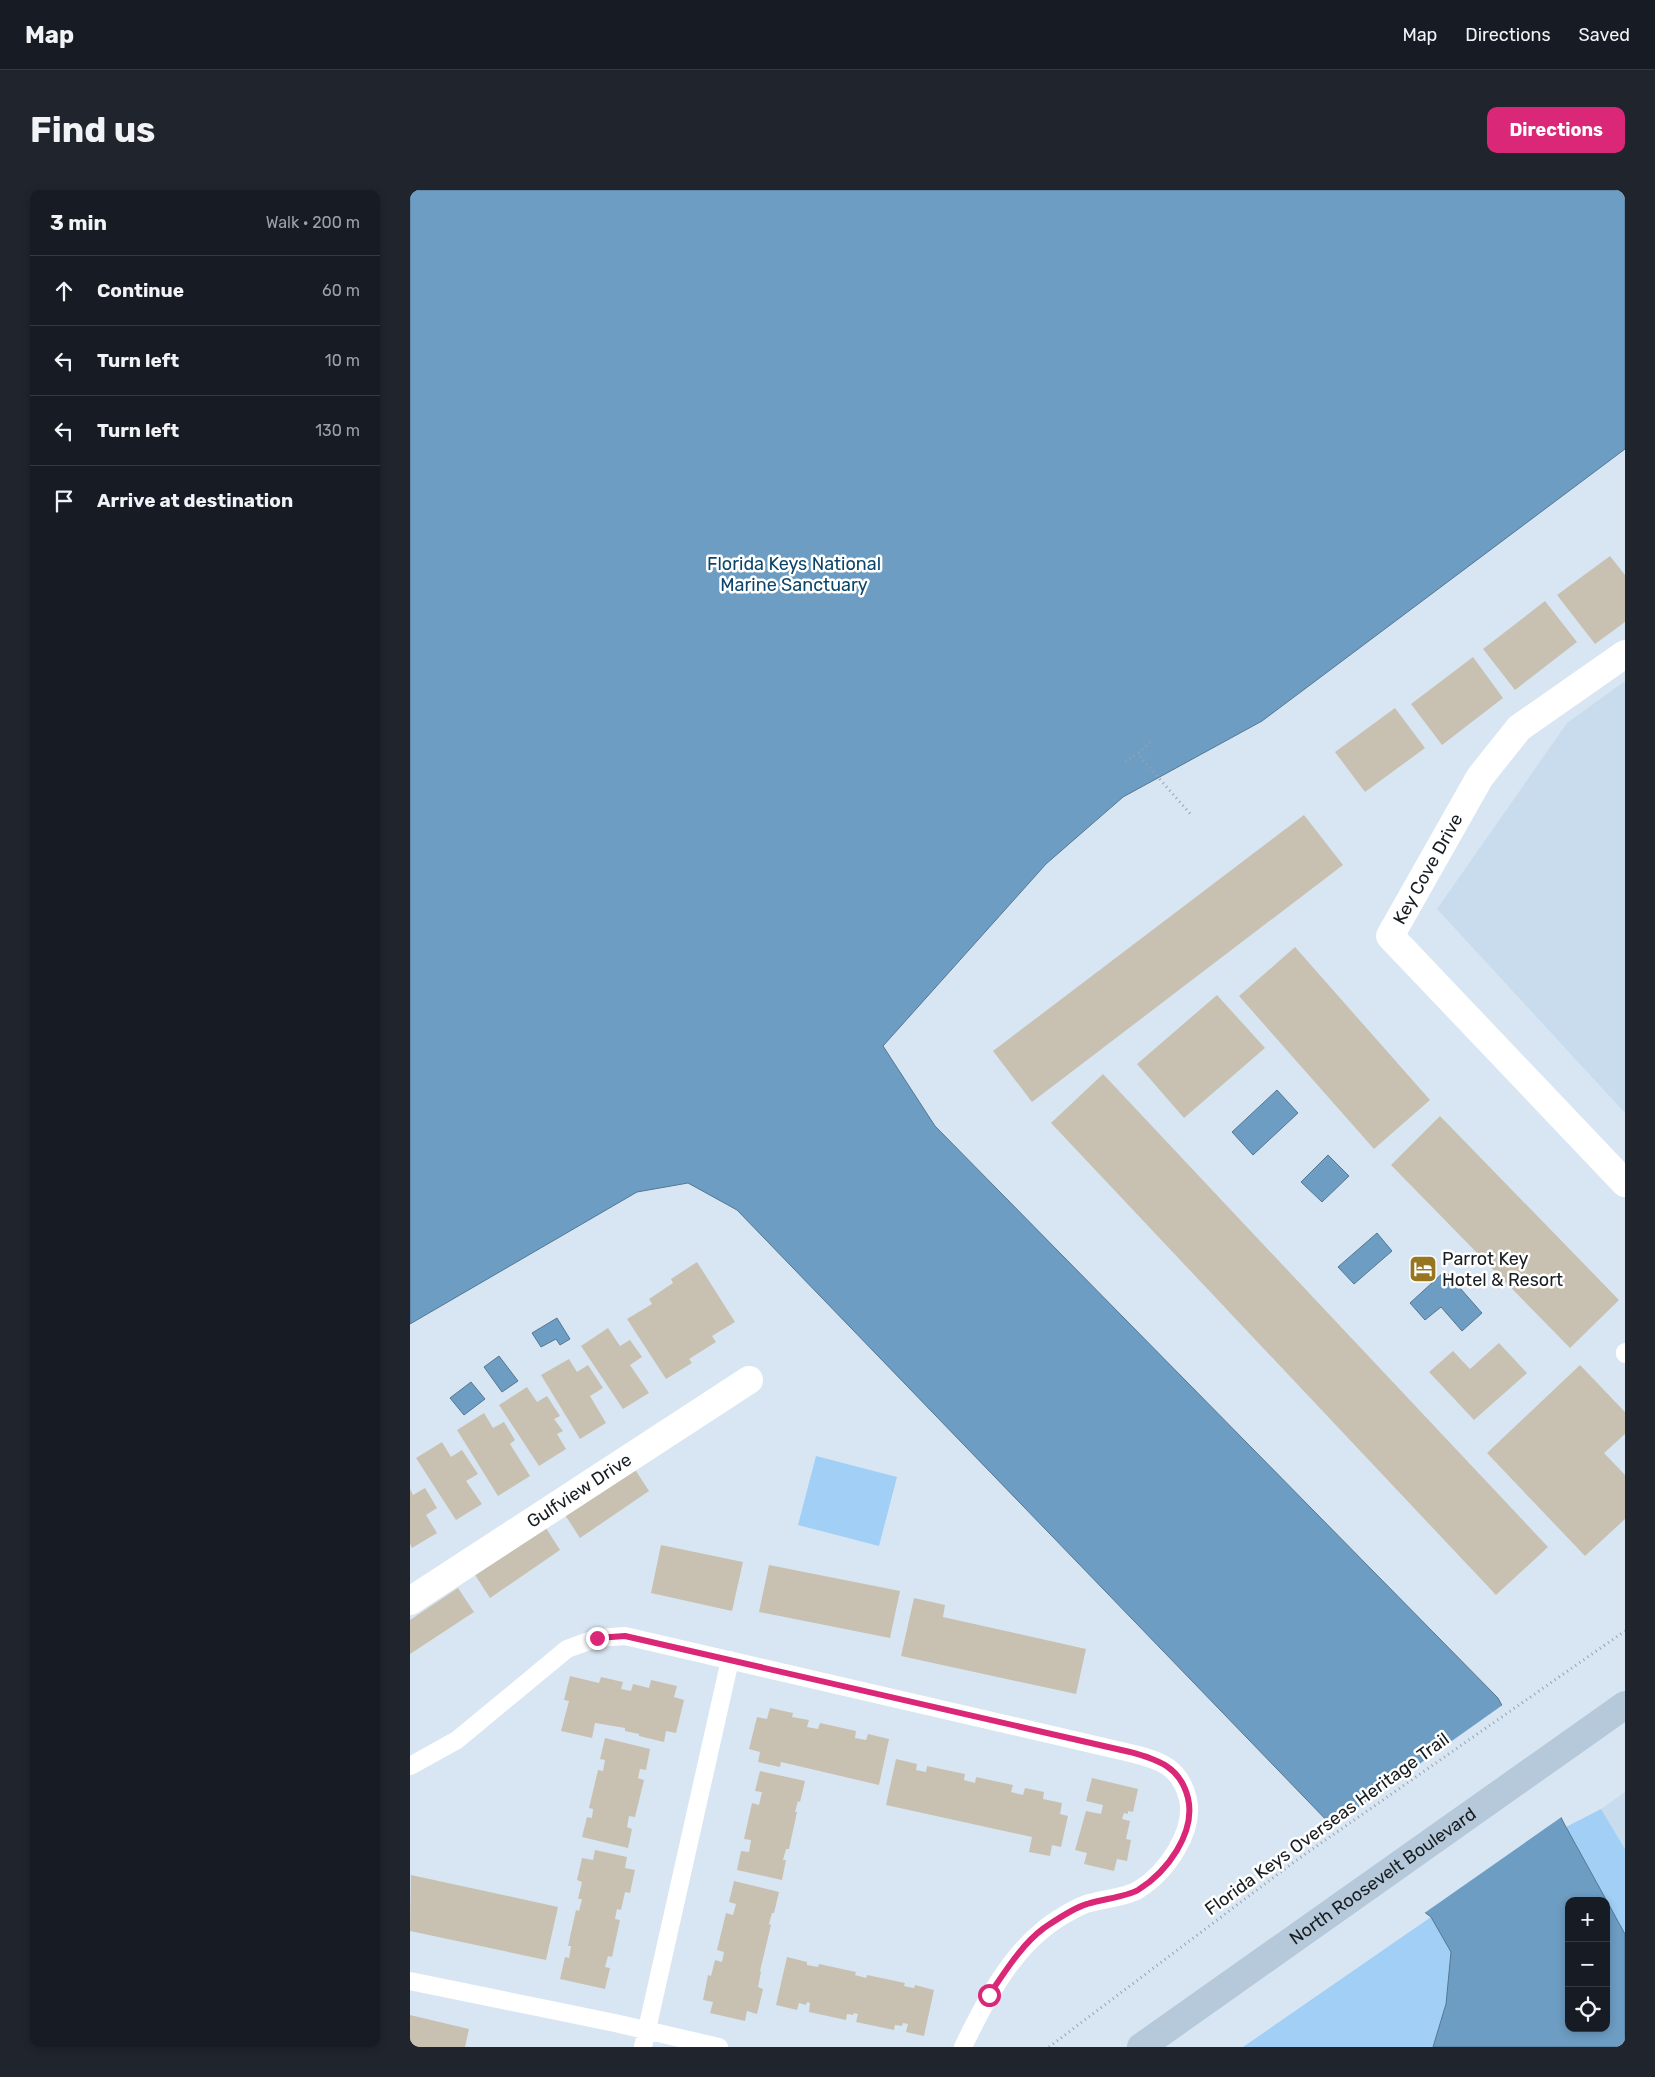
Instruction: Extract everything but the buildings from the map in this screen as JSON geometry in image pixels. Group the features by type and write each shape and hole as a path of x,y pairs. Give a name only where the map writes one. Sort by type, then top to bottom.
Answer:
{"main road":[{"name":"North Roosevelt Boulevard","path":"1141,2047 1625,1704"}],"street":[{"name":"Key Cove Drive","path":"1625,654 1519,728 1480,777 1390,936 1625,1183"},
{"name":"Gulfview Drive","path":"410,1601 749,1380"}],"lane":[{"path":"410,1766 457,1740 567,1649 597,1638 625,1636 1157,1760 1174,1771 1185,1786 1190,1808 1184,1837 1167,1865 1137,1890 1085,1904 1044,1929 1015,1959 989,1995 962,2047"},
{"path":"645,2038 730,1660"},
{"path":"410,1981 645,2038 719,2047"}],"path":[{"path":"1125,761 1138,754 1150,742"},
{"path":"1138,754 1192,816"},
{"name":"Florida Keys Overseas Heritage Trail","path":"1050,2047 1294,1862 1625,1631"}],"shaded area":[{"name":"Florida Keys National Marine Sanctuary","path":"410,190 1625,190 1625,449 1262,721 1123,797 1046,864 883,1046 935,1126 1498,1698 1605,1897 1565,1897 1565,2032 1610,2032 1610,1907 1625,1934 1625,2047 1433,2047 1446,2004 1451,1952 1431,1917 1391,1887 737,1210 688,1183 637,1192 410,1324"},
{"path":"1625,681 1625,1113 1437,909 1567,723"},
{"path":"1277,1090 1298,1113 1253,1155 1232,1132"},
{"path":"1328,1155 1349,1176 1322,1202 1301,1182"},
{"path":"1377,1233 1392,1251 1354,1284 1338,1267"},
{"path":"1445,1271 1482,1313 1462,1331 1441,1307 1425,1320 1410,1303"},
{"path":"557,1318 570,1339 560,1345 556,1339 541,1347 532,1333"},
{"path":"499,1356 518,1381 502,1392 484,1367"},
{"path":"471,1382 485,1399 464,1415 450,1398"},
{"path":"816,1456 897,1477 879,1546 798,1525"},
{"path":"1625,1792 1625,1849 1601,1809"},
{"path":"1601,1809 1625,1849 1625,1934 1610,1907 1610,1897 1605,1897 1566,1827"},
{"path":"1431,1917 1451,1952 1446,2004 1433,2047 1243,2047"}],"pier":[{"path":"1504,1704 1563,1816 1423,1914 1389,1889 1329,1828"}],"place":[{"name":"Parrot Key Hotel & Resort","path":"1423,1269"}],"route":[{"path":"597,1638 625,1636 1130,1752 1157,1760 1174,1771 1185,1786 1190,1808 1184,1837 1167,1865 1137,1890 1085,1904 1044,1929 1015,1959 989,1995"}]}
